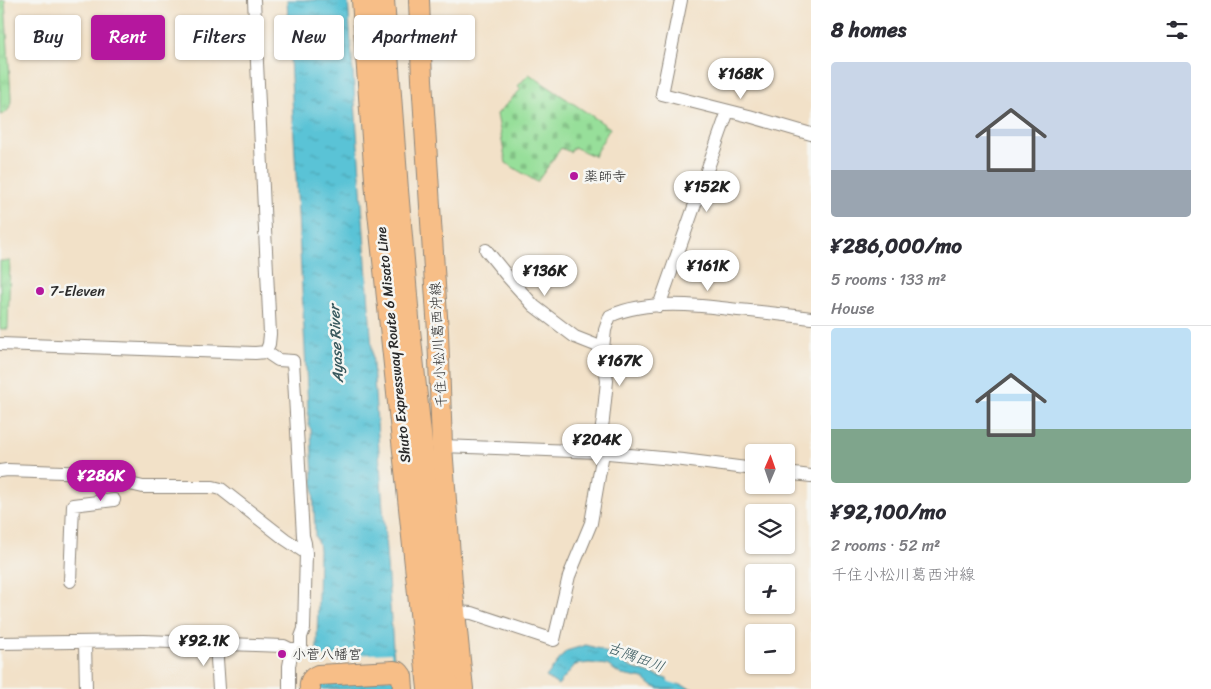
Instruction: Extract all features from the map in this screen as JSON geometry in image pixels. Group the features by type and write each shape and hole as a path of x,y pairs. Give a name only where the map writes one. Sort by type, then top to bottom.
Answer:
{"highway":[{"name":"Shuto Expressway Route 6 Misato Line","path":"364,0 377,193 429,689"},
{"name":"Shuto Expressway Route 6 Misato Line","path":"383,0 408,330 447,689"},
{"path":"377,193 384,324 416,689"},
{"path":"408,330 424,689"}],"main road":[{"name":"千住小松川葛西沖線","path":"419,0 438,332 442,446 452,583 463,689"},
{"path":"314,682 394,671 399,672 402,676 403,689"}],"street":[{"path":"254,0 270,334 266,352"},
{"path":"681,0 662,94 811,134"},
{"path":"659,306 728,111"},
{"path":"486,250 534,306 575,337 604,348"},
{"path":"455,612 472,613 554,640 569,576 591,523 606,382 605,330 610,316 622,310 694,305 811,318"},
{"path":"0,344 255,354 266,352 278,360 294,361 303,536 306,553 304,629 301,637 301,646 292,650"},
{"path":"442,446 600,452 745,468"},
{"path":"2,469 90,473 142,487 213,487 221,489 306,553"},
{"path":"795,474 811,476"},
{"path":"70,581 73,505 117,500 112,480"},
{"path":"0,643 154,641 284,646 292,650"},
{"path":"85,642 86,689"},
{"path":"216,644 219,689"},
{"path":"289,689 289,666 292,650"}],"green space":[{"path":"0,0 5,0 11,103 6,112 0,115"},
{"path":"529,74 610,128 594,156 574,147 570,152 561,148 537,182 506,163 497,114 521,89 518,86"},
{"path":"0,261 10,261 8,329 0,329"}],"water":[{"name":"Ayase River","path":"287,0 348,0 396,689 316,689 319,550 315,536 311,429 309,427 290,60 344,60 344,15 288,15"},
{"path":"586,645 600,649 632,668 667,679 668,684 675,686 678,684 693,689 659,689 644,679 622,675 607,665 589,663 575,665 558,685 546,677 566,651"}],"pier":[{"path":"391,653 393,678 320,683 317,687 314,657"}],"waterway":[{"name":"古隅田川","path":"665,683 685,689"}],"place":[{"name":"薬師寺","path":"574,176"},
{"name":"7-Eleven","path":"40,291"},
{"name":"小菅八幡宮","path":"282,654"}]}
